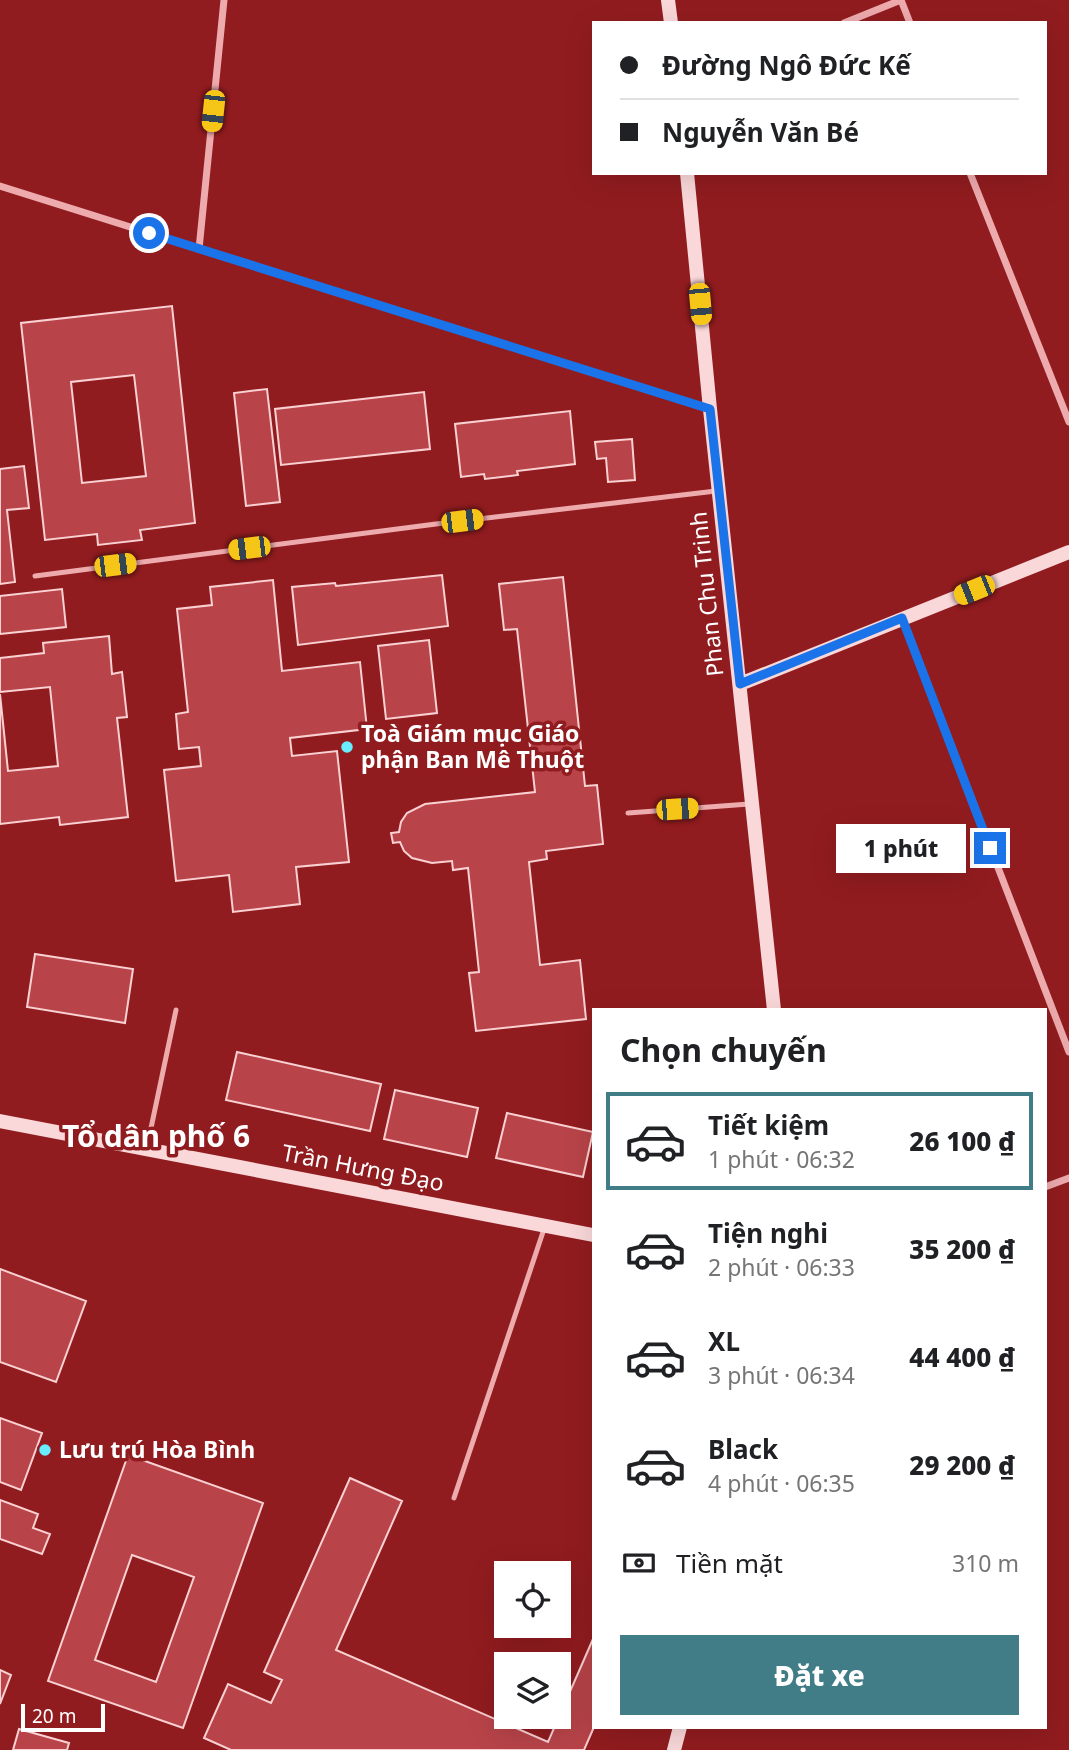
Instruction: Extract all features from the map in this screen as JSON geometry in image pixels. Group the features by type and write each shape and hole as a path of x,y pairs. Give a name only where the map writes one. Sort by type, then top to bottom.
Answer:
{"street":[{"path":"199,249 224,0"},
{"path":"668,0 671,21"},
{"path":"849,21 901,0 909,21"},
{"name":"Phan Chu Trinh","path":"687,175 774,1008"},
{"path":"971,175 1069,422"},
{"path":"0,186 710,409"},
{"path":"740,684 1069,552"},
{"path":"902,618 1069,1052"},
{"name":"Trần Hưng Đạo","path":"0,1121 592,1235"},
{"path":"1047,1186 1069,1178"},
{"path":"674,1750 679,1729"}],"lane":[{"path":"35,576 436,524 719,491"},
{"path":"628,813 752,804"},
{"path":"146,1149 176,1010"},
{"path":"454,1498 545,1226"}],"building":[{"path":"172,306 195,523 140,530 142,540 98,545 97,534 45,540 21,323","holes":["134,375 146,476 82,483 71,382"]},
{"path":"267,389 280,502 246,506 234,393"},
{"path":"424,392 430,449 281,465 275,409"},
{"path":"570,411 575,464 517,471 518,475 485,479 484,474 461,477 455,424"},
{"path":"632,439 635,480 608,482 606,458 597,459 595,442"},
{"path":"24,466 29,508 7,510 15,582 0,584 0,469"},
{"path":"442,575 448,626 298,645 292,587 335,583 336,586"},
{"path":"563,577 585,786 597,785 603,844 546,851 547,859 529,862 540,965 580,960 586,1019 476,1031 469,973 479,972 468,868 453,870 452,861 432,863 412,858 404,851 400,842 393,843 391,833 399,832 407,813 425,804 535,792 517,629 504,630 499,584"},
{"path":"273,580 282,671 360,662 367,729 290,738 292,756 337,751 349,862 296,867 300,904 233,912 229,875 176,881 164,770 201,766 199,747 179,749 176,714 188,712 177,609 212,605 210,587"},
{"path":"62,589 66,627 0,634 0,596"},
{"path":"109,636 112,674 122,672 127,717 117,718 128,817 60,825 59,817 0,824 0,694 8,771 58,766 50,687 0,692 0,658 44,653 43,643"},
{"path":"429,640 437,713 386,719 378,646"},
{"path":"35,954 133,969 125,1023 27,1007"},
{"path":"237,1052 381,1084 370,1131 226,1100"},
{"path":"395,1090 478,1108 467,1157 384,1139"},
{"path":"507,1113 592,1132 583,1177 496,1158"},
{"path":"0,1269 86,1301 56,1382 0,1362"},
{"path":"0,1418 42,1433 21,1490 0,1482"},
{"path":"128,1455 263,1503 183,1728 48,1681","holes":["132,1555 194,1577 156,1682 95,1660"]},
{"path":"350,1478 402,1501 336,1650 494,1719 494,1729 518,1729 548,1742 554,1729 571,1729 571,1689 592,1641 593,1729 584,1750 231,1750 204,1738 228,1684 271,1703 282,1680 264,1672"},
{"path":"0,1500 38,1514 33,1528 50,1534 42,1554 0,1539"},
{"path":"0,1670 11,1675 0,1704"},
{"path":"19,1729 69,1743 67,1750 13,1750"}],"place":[{"name":"Toà Giám mục Giáo phận Ban Mê Thuột","path":"347,747"},
{"name":"Lưu trú Hòa Bình","path":"45,1450"}],"district":[{"name":"Tổ dân phố 6","path":"156,1137"}],"route":[{"path":"149,233 710,409 740,684 902,618 990,848"}]}
